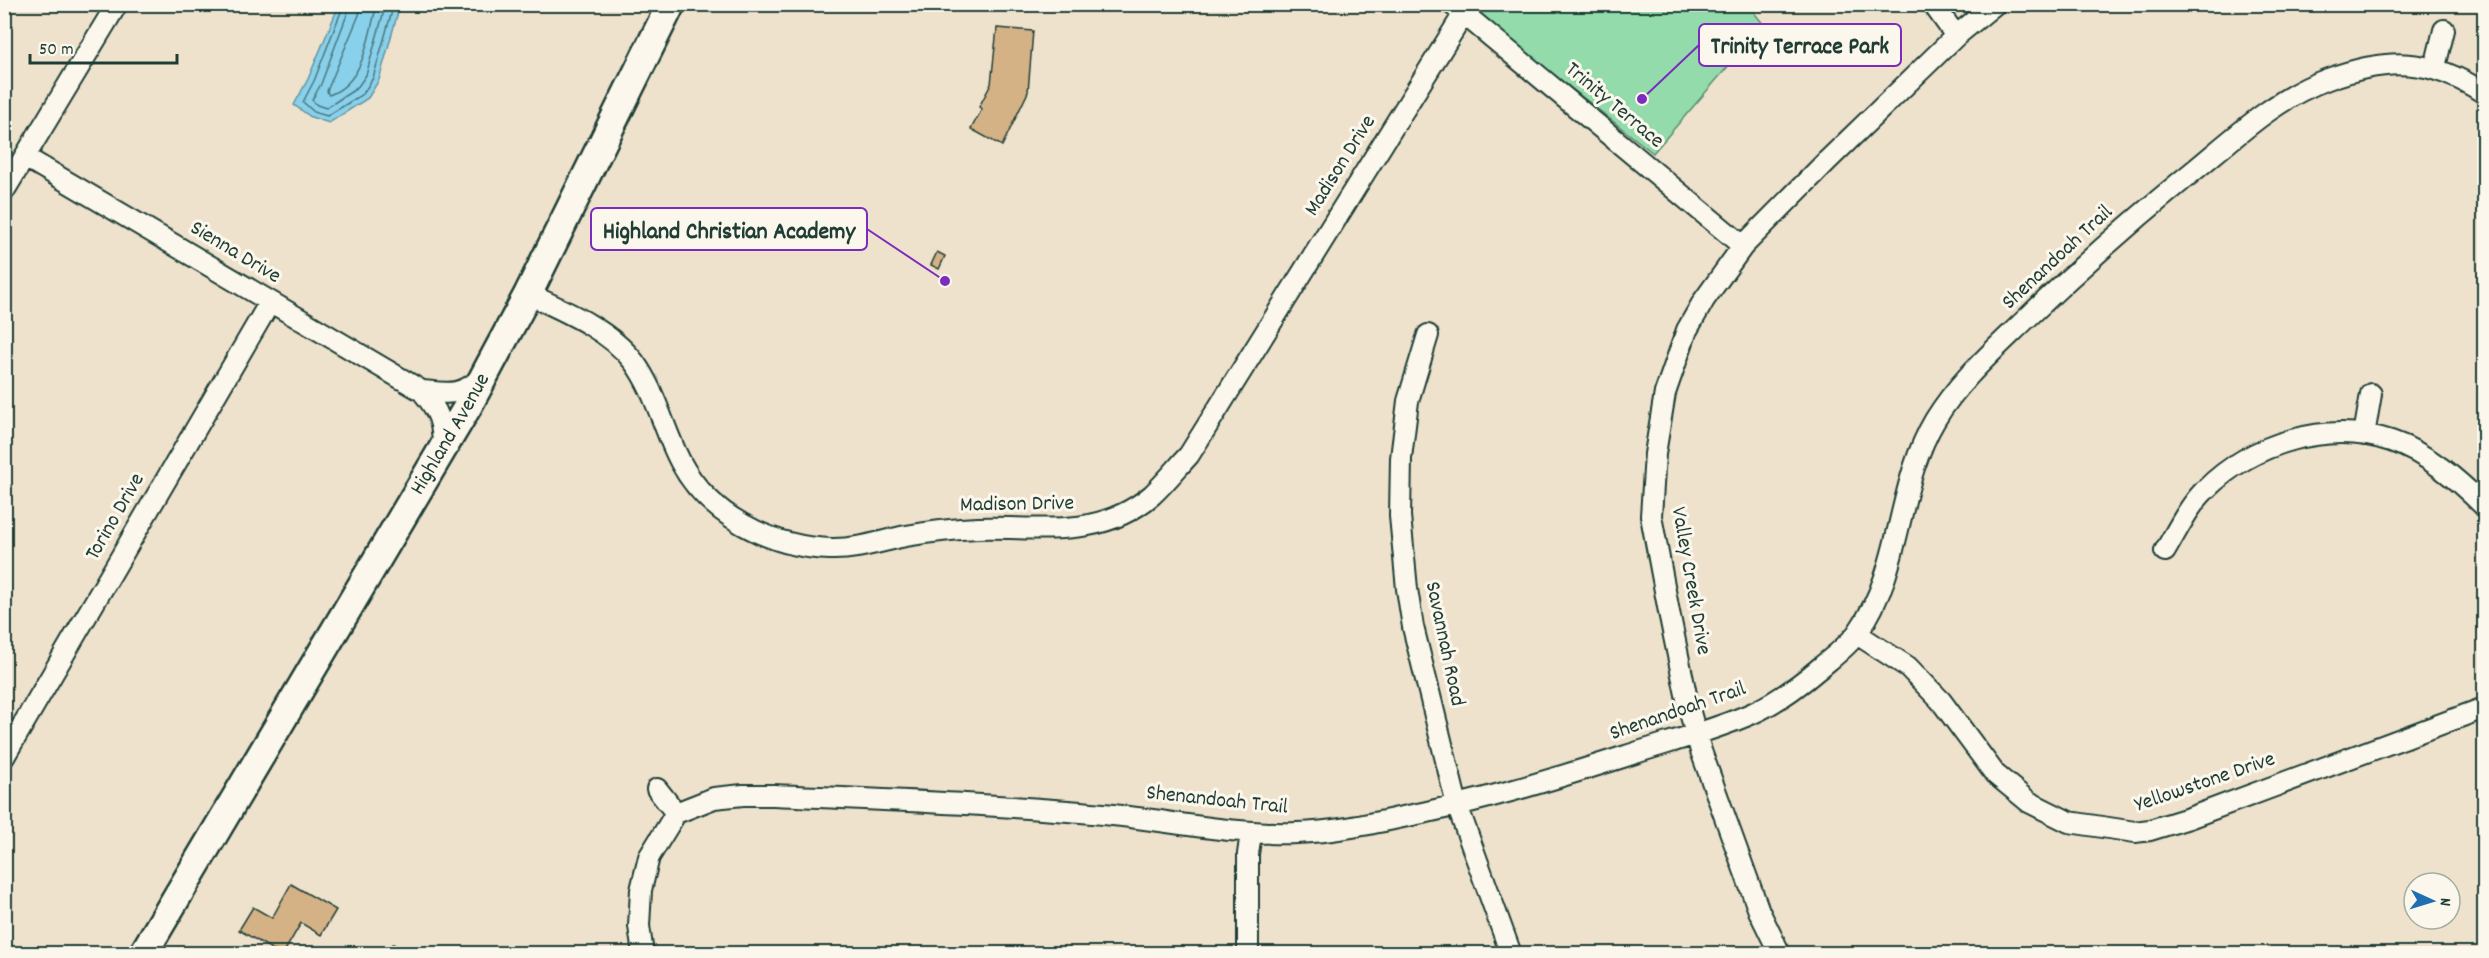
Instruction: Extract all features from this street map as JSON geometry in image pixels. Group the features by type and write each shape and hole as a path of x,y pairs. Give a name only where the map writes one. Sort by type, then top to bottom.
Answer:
{"main road":[{"name":"Highland Avenue","path":"142,954 443,449 484,376 528,294 671,4"}],"street":[{"path":"4,191 117,4"},
{"path":"1933,4 1956,36"},
{"name":"Valley Creek Drive","path":"1780,954 1759,911 1696,733 1656,548 1651,516 1655,454 1665,393 1687,330 1704,300 1743,246 1956,36 1995,4"},
{"name":"Madison Drive","path":"528,294 572,314 615,342 644,377 680,461 699,488 748,528 765,536 808,546 849,549 908,536 970,528 1058,529 1097,524 1115,517 1149,497 1189,455 1458,10"},
{"name":"Trinity Terrace","path":"1458,10 1743,246"},
{"path":"2435,67 2444,30"},
{"name":"Shenandoah Trail","path":"676,813 714,798 774,795 1044,809 1144,818 1251,833 1300,833 1350,828 1457,805 1546,782 1754,713 1790,691 1821,667 1857,634 1883,581 1918,453 1952,395 1981,363 2083,265 2142,214 2253,123 2295,93 2327,79 2355,71 2409,64 2435,67 2484,93"},
{"name":"Sienna Drive","path":"25,157 422,391"},
{"name":"Torino Drive","path":"4,757 270,302"},
{"name":"Savannah Road","path":"1428,335 1408,401 1401,458 1400,516 1413,627 1457,805 1511,954"},
{"path":"422,391 458,393 468,390 484,376"},
{"path":"422,391 433,404 443,425 443,449"},
{"path":"2364,435 2371,394"},
{"path":"2165,551 2204,491 2230,469 2263,449 2300,438 2331,433 2364,435 2392,441 2445,470 2484,506"},
{"name":"Yellowstone Drive","path":"1857,634 1908,667 1941,701 1995,774 2030,802 2069,822 2135,832 2150,830 2189,818 2484,708"},
{"path":"643,954 639,926 641,890 650,857 676,813 657,789"},
{"path":"1248,954 1248,854 1251,833"}],"green space":[{"path":"1471,5 1748,5 1764,25 1653,153 1517,45"}],"water":[{"path":"339,5 400,5 379,80 368,98 329,123 311,117 294,105 308,79"}],"building":[{"path":"997,28 1033,31 1028,92 1002,146 971,129 982,109 979,107 991,84"},
{"path":"937,252 945,256 939,269 931,265"},
{"path":"291,884 336,910 321,935 301,923 283,954 280,954 239,930 253,907 272,918"},
{"path":"393,944 409,954 388,954"}],"place":[{"name":"Trinity Terrace Park","path":"1642,99"},
{"name":"Highland Christian Academy","path":"945,281"}]}
